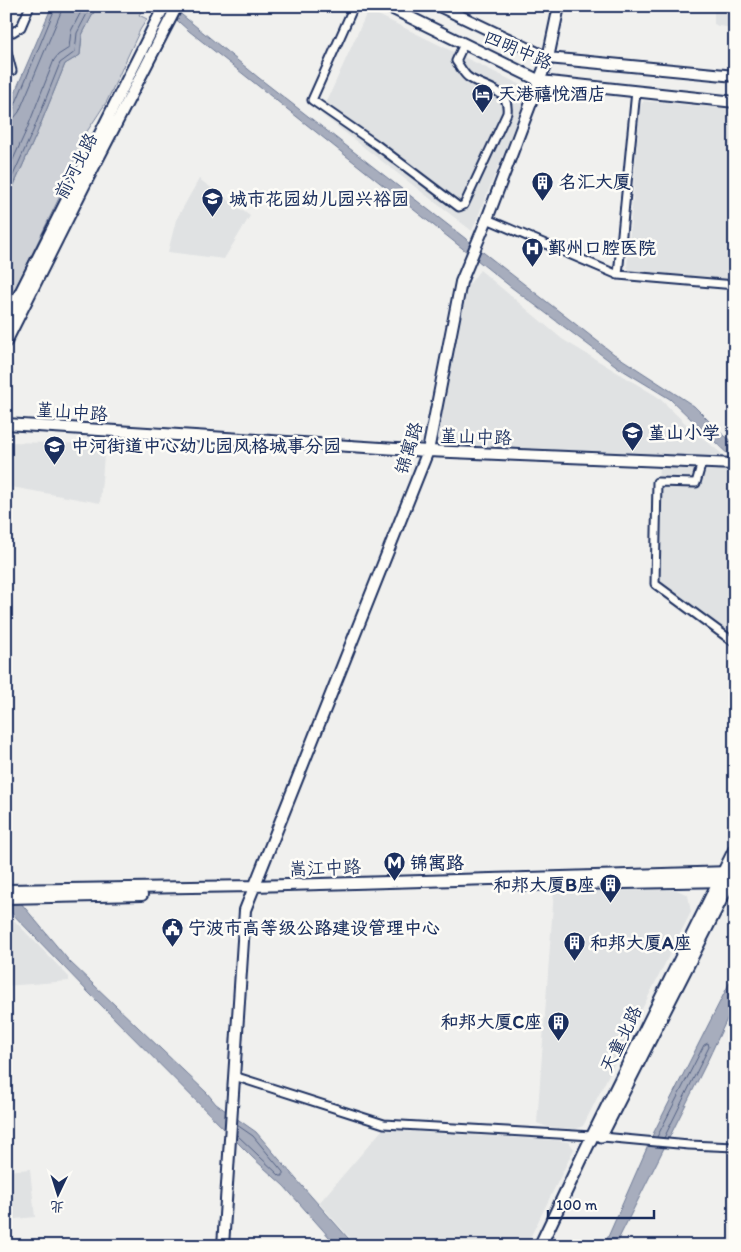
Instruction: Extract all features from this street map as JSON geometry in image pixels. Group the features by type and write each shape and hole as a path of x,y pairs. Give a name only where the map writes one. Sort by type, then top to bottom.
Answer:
{"main road":[{"name":"前河北路","path":"6,321 164,6"},
{"name":"前河北路","path":"6,342 177,6"},
{"name":"四明中路","path":"387,6 540,80 735,102"},
{"name":"四明中路","path":"439,6 548,58 735,76"},
{"name":"锦寓路","path":"223,1246 245,910 428,451 461,282 548,58 559,6"},
{"name":"堇山中路","path":"6,424 428,451 735,464"},
{"name":"天童北路","path":"540,1246 554,1225 730,876 735,849"},
{"name":"嵩江中路","path":"6,890 42,893 252,889 730,876"},
{"name":"嵩江中路","path":"6,898 42,893"},
{"name":"天童北路","path":"549,1246 554,1225"}],"street":[{"path":"6,30 13,32 21,27 30,6"},
{"path":"354,6 312,100 377,145 459,207 464,205 507,113 508,103 502,94 467,76 456,61 464,44"},
{"path":"6,48 10,57 12,71"},
{"path":"618,275 636,91"},
{"path":"487,219 618,275 735,284"},
{"path":"702,462 696,483 657,482 655,584 735,643"},
{"path":"234,1076 384,1124 596,1140 735,1147"}],"shaded area":[{"path":"97,6 145,6 139,15 147,19 107,101 86,133 73,169 6,308 6,203 65,64 80,55 82,35"},
{"path":"714,6 735,6 735,28 714,24"},
{"path":"368,10 525,87 528,94 472,231 321,114"},
{"path":"644,101 735,109 735,280 631,272 627,267 640,106"},
{"name":"城市花园幼儿园兴裕园","path":"199,179 250,216 224,259 168,252 176,220"},
{"name":"堇山小学","path":"480,270 562,339 658,397 685,423 735,465 735,642 656,583 659,456 432,448 467,287"},
{"name":"中河街道中心幼儿园风格城事分园","path":"6,442 105,444 100,503 6,486"},
{"path":"677,890 688,895 691,912 583,1126 576,1129 547,1127 537,1123 554,891"},
{"path":"6,912 69,977 69,981 6,986"},
{"path":"382,1130 553,1140 569,1142 574,1149 526,1246 357,1246 319,1203"},
{"path":"30,1169 35,1217 6,1220 6,1171"}],"water":[{"path":"52,6 97,6 82,35 80,55 65,64 6,203 6,113"},
{"path":"161,6 171,6 259,78 614,354 694,406 722,434 735,443 735,461 670,399 619,368 511,287 189,31"},
{"path":"6,885 70,962 207,1093 216,1104 256,1132 355,1246 337,1246 284,1186 253,1158 89,993 6,907"},
{"path":"735,972 735,1002 705,1066 615,1246 604,1246 654,1132"}],"place":[{"name":"天港禧悦酒店","path":"482,113"},
{"name":"名汇大厦","path":"543,201"},
{"name":"城市花园幼儿园兴裕园","path":"213,218"},
{"name":"鄞州口腔医院","path":"532,267"},
{"name":"堇山小学","path":"632,452"},
{"name":"中河街道中心幼儿园风格城事分园","path":"55,465"},
{"name":"锦寓路","path":"394,882"},
{"name":"和邦大厦B座","path":"611,904"},
{"name":"宁波市高等级公路建设管理中心","path":"172,947"},
{"name":"和邦大厦A座","path":"574,962"},
{"name":"和邦大厦C座","path":"558,1041"}]}
